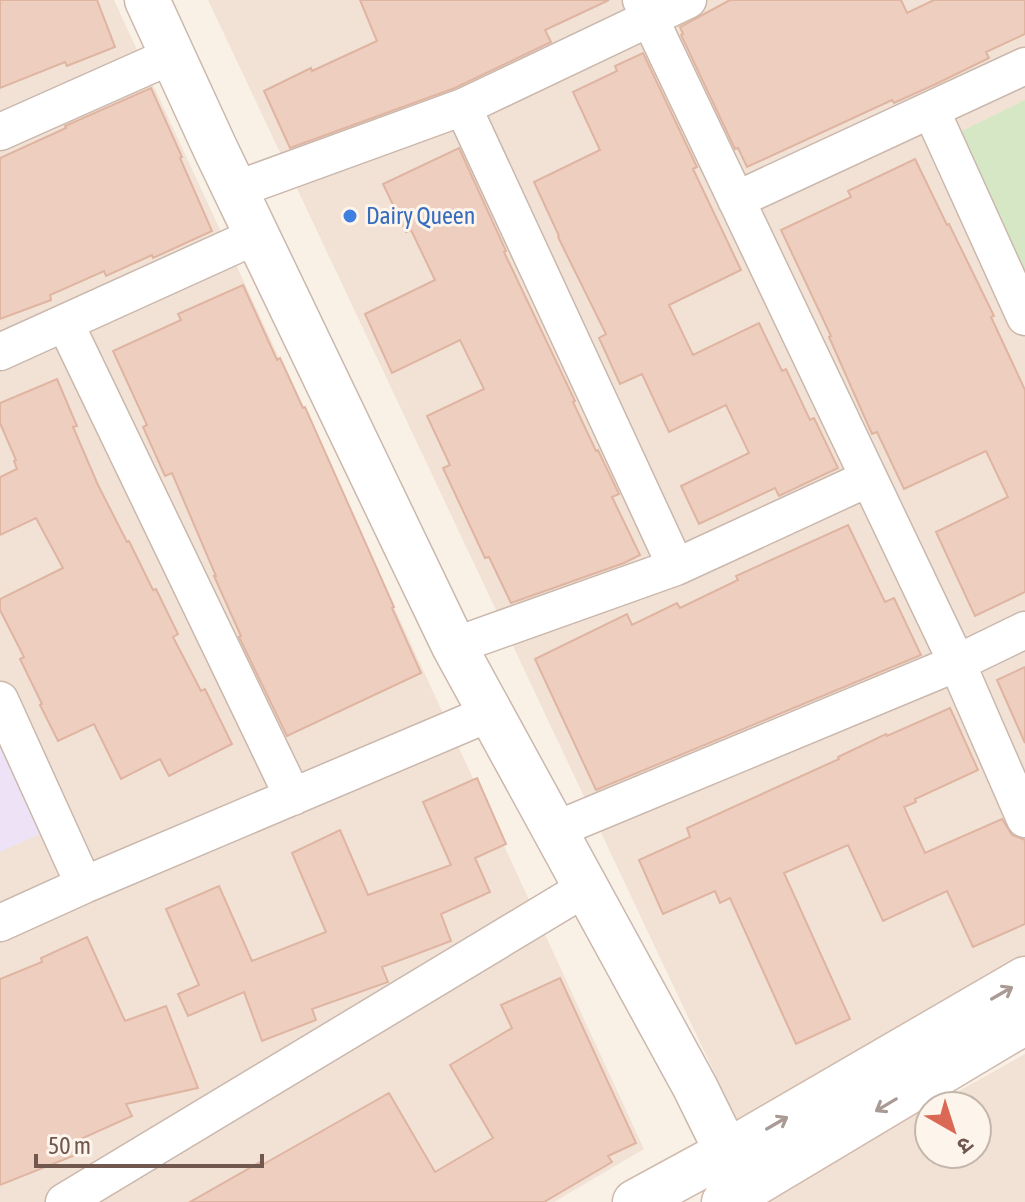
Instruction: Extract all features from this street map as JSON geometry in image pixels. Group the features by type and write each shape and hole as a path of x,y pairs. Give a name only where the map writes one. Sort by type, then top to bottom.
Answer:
{"street":[{"path":"147,0 454,646 695,1087 733,1180"},
{"path":"235,190 463,107 645,9 688,0"},
{"path":"645,9 957,663 1025,819"},
{"path":"0,132 173,55"},
{"path":"736,200 1025,66"},
{"path":"463,107 676,567"},
{"path":"931,110 1025,317"},
{"path":"0,352 258,235"},
{"path":"65,323 293,797"},
{"path":"454,646 676,567 869,478"},
{"path":"555,830 957,663 1025,630"},
{"path":"0,700 84,885"},
{"path":"0,923 490,713"},
{"path":"64,1202 587,887"},
{"path":"733,1180 1025,979"},
{"path":"658,1197 733,1180 1025,1022"}],"shaded area":[{"path":"0,0 114,0 644,1149 554,1202 0,1202"},
{"path":"208,0 1025,0 1025,963 739,1125"},
{"path":"0,744 40,834 0,852"},
{"path":"1025,1054 1025,1202 760,1202 913,1116 913,1170 993,1170 993,1090 961,1090"}],"green space":[{"path":"1025,100 1025,270 958,133"}],"building":[{"path":"0,0 97,0 115,47 67,66 65,62 0,88"},
{"path":"360,0 609,0 545,30 551,42 455,88 290,148 264,91 377,41"},
{"path":"730,0 901,0 907,13 934,0 1025,0 1025,34 986,52 989,58 938,83 894,103 892,100 747,167 738,148 735,149 680,27"},
{"path":"643,53 741,270 669,305 693,355 759,323 782,371 786,369 810,420 814,418 838,468 779,496 775,488 699,524 681,486 749,453 726,405 669,432 642,374 620,384 599,338 606,334 534,182 600,150 573,92 617,71 615,66"},
{"path":"151,88 212,231 106,276 104,271 50,295 51,300 0,319 0,158"},
{"path":"459,148 573,402 619,494 612,497 640,555 511,603 489,557 485,558 443,468 450,465 427,416 484,389 460,340 392,373 365,314 435,280 411,230 406,232 383,184"},
{"path":"915,159 994,316 991,317 1025,390 1025,592 975,616 936,532 1008,497 986,451 904,489 877,432 872,434 831,336 781,230 851,197 848,191"},
{"path":"243,285 277,360 280,358 305,407 421,673 287,736 239,637 172,473 165,476 143,427 147,425 113,351 181,320 178,314"},
{"path":"57,379 98,485 153,590 156,589 178,634 173,637 201,691 205,689 232,744 169,776 160,759 121,779 94,724 58,741 20,659 24,657 0,610 0,599 63,568 36,518 0,535 0,477 17,469 0,423 0,403"},
{"path":"848,525 885,602 894,598 921,655 596,790 535,659 627,614 632,625 677,603 680,608 738,580 736,576"},
{"path":"1025,667 1025,743 997,680"},
{"path":"950,708 978,770 904,807 925,853 1002,819 1012,835 1025,840 1025,924 973,947 947,891 883,921 848,845 784,873 850,1019 796,1044 730,898 720,903 715,891 663,914 639,860 690,837 687,828 839,759 886,734"},
{"path":"477,778 506,844 475,858 490,892 441,914 451,941 382,967 388,982 312,1009 316,1020 262,1041 244,992 188,1016 178,994 199,985 166,909 219,886 252,961 326,932 292,853 340,830 368,895 451,865 423,802"},
{"path":"87,937 125,1021 166,1006 198,1088 126,1104 132,1116 74,1142 78,1154 0,1185 0,979 42,962 41,958"},
{"path":"560,978 636,1143 608,1156 612,1162 544,1202 190,1202 389,1093 435,1172 493,1138 450,1065 512,1028 501,1005"}],"place":[{"name":"Dairy Queen","path":"350,216"}]}
